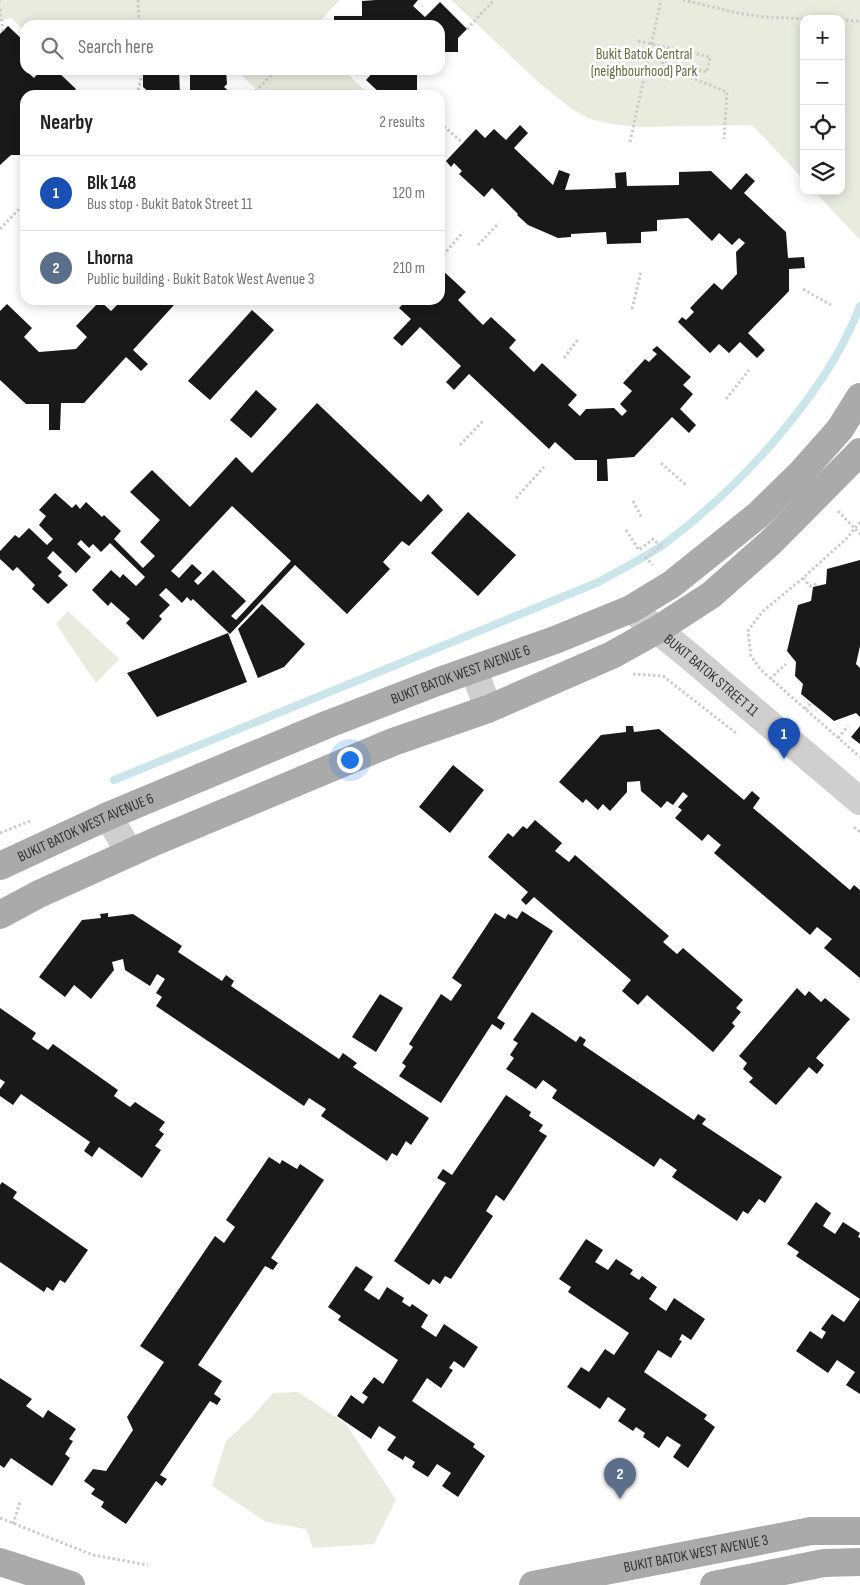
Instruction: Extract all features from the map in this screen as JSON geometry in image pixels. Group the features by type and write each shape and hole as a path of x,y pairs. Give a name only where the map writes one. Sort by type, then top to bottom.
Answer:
{"main road":[{"name":"BUKIT BATOK WEST AVENUE 6","path":"0,866 108,816 326,725 555,640 631,609 672,584 758,514 801,473 840,429 860,397"},
{"path":"0,916 39,894 130,853 393,742 488,709 612,655 657,630 711,595 770,543 860,452"},
{"name":"BUKIT BATOK WEST AVENUE 3","path":"533,1585 811,1532 860,1531"},
{"path":"0,1562 71,1585"},
{"path":"714,1585 824,1563 860,1562"}],"street":[{"path":"801,473 821,493"},
{"name":"BUKIT BATOK STREET 11","path":"631,609 860,801"},
{"path":"474,669 488,709"},
{"path":"108,816 130,853"}],"path":[{"path":"138,0 139,20"},
{"path":"467,29 494,0"},
{"path":"630,142 661,0"},
{"path":"683,0 738,14 800,19"},
{"path":"0,9 3,31"},
{"path":"845,20 860,21"},
{"path":"638,42 710,57 707,72 663,62 662,66 727,92 724,139"},
{"path":"138,90 141,75"},
{"path":"257,90 271,75"},
{"path":"445,127 463,143"},
{"path":"0,229 20,208"},
{"path":"478,245 500,223"},
{"path":"445,253 463,232"},
{"path":"632,309 641,272"},
{"path":"803,289 831,305"},
{"path":"564,358 579,338"},
{"path":"726,399 749,370"},
{"path":"460,445 483,421"},
{"path":"661,463 686,485"},
{"path":"516,498 544,467"},
{"path":"632,502 642,518"},
{"path":"860,522 846,539 762,612 748,631 750,656 761,670 860,757"},
{"path":"854,528 860,534"},
{"path":"626,530 639,550 653,539 661,546 646,558 654,566"},
{"path":"803,578 810,586 819,585"},
{"path":"770,679 786,664"},
{"path":"805,709 811,703"},
{"path":"838,738 848,726"},
{"path":"13,1524 20,1502"},
{"path":"0,1518 93,1555 148,1566"}],"green space":[{"path":"0,0 340,0 321,20 20,20 20,26 11,18 0,21"},
{"name":"Bukit Batok Central (neighbourhood) Park","path":"451,0 860,0 860,240 818,195 845,195 845,15 800,15 800,176 752,125 641,127 611,124 590,119 572,109 538,82"},
{"path":"241,75 348,75 365,90 257,90"},
{"path":"68,611 119,659 96,683 56,624"},
{"path":"298,1392 346,1424 396,1500 374,1544 313,1548 306,1529 266,1522 212,1486 226,1441 252,1417 273,1393"}],"building":[{"path":"418,0 413,6 425,17 440,2 467,29 458,38 458,52 445,52 445,20 334,20 334,16 362,16 362,1"},
{"path":"8,26 20,37 20,75 31,75 34,78 37,75 61,75 76,89 20,90 20,155 11,155 0,165 0,34"},
{"path":"143,75 179,75 180,90 146,90 143,87"},
{"path":"190,75 226,75 227,84 224,87 227,90 190,90"},
{"path":"370,75 417,75 417,90 377,90 366,80"},
{"path":"520,125 528,133 514,148 553,185 559,170 570,174 565,190 616,188 615,173 626,172 627,186 679,185 679,172 711,171 731,190 746,173 755,181 744,193 786,232 788,258 804,257 805,268 789,269 789,291 748,333 765,350 757,358 740,342 729,353 719,344 710,353 678,322 682,317 686,320 694,312 690,308 714,283 722,290 737,274 736,252 745,243 739,238 732,245 719,233 712,241 688,218 657,220 657,231 641,232 641,243 607,244 606,232 571,234 571,237 558,238 528,225 492,188 484,197 459,174 462,171 454,163 451,167 446,161 476,129 485,138 494,129 506,140"},
{"path":"445,273 466,292 458,300 483,325 491,317 516,340 509,348 534,372 542,363 577,395 568,405 580,416 586,409 614,408 622,416 627,411 620,404 632,391 623,383 645,359 649,362 657,354 652,350 657,346 691,377 683,385 693,394 680,409 696,425 689,433 672,417 634,457 607,459 608,481 597,481 597,460 575,460 555,442 549,449 469,374 454,390 446,382 461,366 420,327 402,346 393,338 411,319 399,308 402,305 445,305"},
{"path":"7,304 32,328 24,337 39,352 76,349 87,337 76,326 96,305 104,305 111,311 117,305 174,305 133,350 148,364 141,371 126,357 84,403 61,403 60,430 49,430 49,404 26,404 0,380 0,311"},
{"path":"252,310 274,330 210,400 188,381"},
{"path":"256,390 277,409 251,438 230,420"},
{"path":"317,403 421,502 428,494 443,510 409,546 402,541 383,562 390,569 347,614 295,565 230,634 193,599 191,601 187,597 182,603 166,588 159,595 170,605 159,616 162,619 143,640 126,623 130,619 111,602 108,606 92,590 111,570 120,578 123,574 136,586 145,577 110,543 101,552 93,544 89,548 81,540 77,544 91,557 76,573 53,551 47,558 62,572 58,576 68,585 48,604 32,589 35,585 17,567 13,571 0,559 0,551 15,535 19,538 29,528 47,545 53,539 39,525 46,516 39,510 55,493 72,508 76,504 80,509 86,502 102,517 104,515 121,531 114,539 143,568 155,556 140,542 160,520 130,492 152,470 190,507 236,457 252,473","holes":["232,506 291,561 236,620 231,616 246,601 213,570 198,585 194,581 202,573 192,564 179,578 171,571"]},
{"path":"468,512 516,555 478,596 431,553"},
{"path":"860,560 860,646 856,664 860,668 860,717 856,713 834,721 801,694 803,684 795,676 796,662 787,651 798,605 811,601 813,587 826,584 827,569"},
{"path":"262,604 305,644 284,667 258,678 238,629"},
{"path":"228,633 247,682 157,717 127,673"},
{"path":"626,726 633,726 634,732 659,729 744,800 752,791 760,798 753,808 850,890 854,885 860,890 860,978 824,948 832,939 817,927 810,935 714,853 721,845 708,834 702,841 675,818 682,810 678,807 688,796 683,792 673,805 667,801 661,808 641,791 640,781 627,782 627,792 610,811 603,804 598,810 586,799 583,803 559,782 601,735 626,732"},
{"path":"860,726 860,744 851,737"},
{"path":"453,765 484,790 450,833 419,807"},
{"path":"535,820 562,843 555,851 569,862 575,855 669,936 663,942 677,954 683,948 743,1000 736,1008 741,1012 732,1023 735,1026 713,1052 647,995 638,1005 622,991 631,980 534,897 526,905 521,900 528,892 488,857 508,833 513,837 523,826 527,829"},
{"path":"522,911 553,931 497,1018 505,1023 501,1030 492,1024 441,1103 399,1076 406,1066 402,1063 413,1047 409,1044 441,994 451,1001 462,985 452,978 495,913 505,919 508,914 517,919"},
{"path":"108,913 108,917 133,914 182,946 178,952 222,981 226,975 234,981 231,986 339,1059 343,1053 357,1063 353,1067 429,1118 411,1145 406,1141 397,1156 392,1153 387,1161 321,1116 326,1109 309,1098 304,1106 156,1006 162,997 156,993 165,979 157,974 150,986 125,970 123,959 112,962 114,970 91,999 74,985 65,997 39,977 82,920 101,918 100,914"},
{"path":"797,988 805,996 809,991 821,1002 825,998 850,1019 816,1058 824,1065 817,1074 809,1067 776,1105 749,1082 753,1078 743,1069 747,1063 739,1056"},
{"path":"380,994 403,1008 376,1052 352,1037"},
{"path":"0,1008 36,1033 32,1039 48,1050 53,1044 118,1090 114,1096 130,1107 135,1102 165,1122 159,1130 164,1134 155,1146 161,1150 142,1178 99,1147 92,1157 84,1151 90,1142 21,1094 13,1105 0,1096 0,1089 5,1082 0,1079"},
{"path":"532,1012 576,1042 580,1036 586,1040 583,1045 694,1120 698,1114 706,1119 702,1124 782,1177 765,1203 759,1199 748,1214 743,1211 737,1221 672,1177 677,1170 660,1158 654,1167 552,1098 557,1090 543,1080 536,1089 506,1069 514,1058 510,1055 518,1043 513,1040"},
{"path":"506,1095 531,1112 529,1116 543,1125 539,1131 547,1136 504,1201 496,1195 486,1211 493,1216 451,1279 445,1276 440,1284 433,1279 429,1285 394,1261 446,1183 437,1178 443,1169 452,1175"},
{"path":"269,1157 280,1164 282,1160 297,1169 300,1164 324,1180 271,1258 278,1263 273,1270 265,1266 198,1365 222,1381 214,1394 221,1399 217,1405 210,1401 160,1475 167,1479 162,1486 156,1481 126,1524 101,1507 104,1502 91,1494 95,1489 84,1481 93,1469 106,1471 133,1430 127,1417 164,1362 140,1346 215,1236 224,1243 235,1227 226,1220"},
{"path":"2,1182 17,1192 13,1198 88,1250 65,1283 60,1280 53,1291 47,1287 44,1292 0,1262 0,1185"},
{"path":"816,1202 831,1213 823,1226 835,1234 843,1222 860,1233 858,1237 860,1238 860,1299 796,1256 799,1252 787,1244"},
{"path":"586,1239 603,1250 595,1262 608,1270 616,1259 633,1270 630,1274 639,1280 642,1276 657,1287 649,1299 666,1311 674,1298 705,1319 691,1340 682,1334 679,1340 682,1341 671,1358 658,1350 644,1372 707,1415 704,1419 715,1427 688,1468 673,1457 681,1445 667,1436 659,1448 643,1437 645,1433 636,1427 633,1431 618,1421 626,1409 608,1397 600,1409 567,1387 581,1367 589,1372 605,1349 614,1355 629,1333 568,1292 571,1287 559,1279"},
{"path":"356,1266 373,1277 364,1290 379,1300 387,1287 404,1298 402,1302 410,1307 412,1304 428,1315 421,1327 436,1337 444,1324 478,1347 464,1368 454,1361 449,1368 453,1370 441,1388 427,1378 412,1401 475,1444 473,1447 485,1456 458,1497 442,1486 451,1473 437,1464 428,1477 412,1467 415,1462 405,1456 403,1460 387,1450 396,1437 379,1426 371,1439 337,1416 351,1395 363,1404 368,1397 362,1393 374,1377 383,1384 398,1360 338,1320 341,1316 328,1307"},
{"path":"860,1299 860,1394 846,1385 855,1372 837,1360 828,1373 796,1351 810,1331 822,1339 826,1332 821,1329 832,1314 844,1322"},
{"path":"0,1378 32,1399 26,1406 43,1418 48,1410 76,1429 69,1439 73,1441 65,1454 70,1458 52,1486 11,1458 4,1468 0,1465"}],"waterway":[{"path":"114,780 599,582 651,553 667,542 724,494 779,436 826,372 845,339 860,306"}],"place":[{"name":"Blk 148","path":"784,759"},
{"name":"Lhorna","path":"620,1499"}]}
